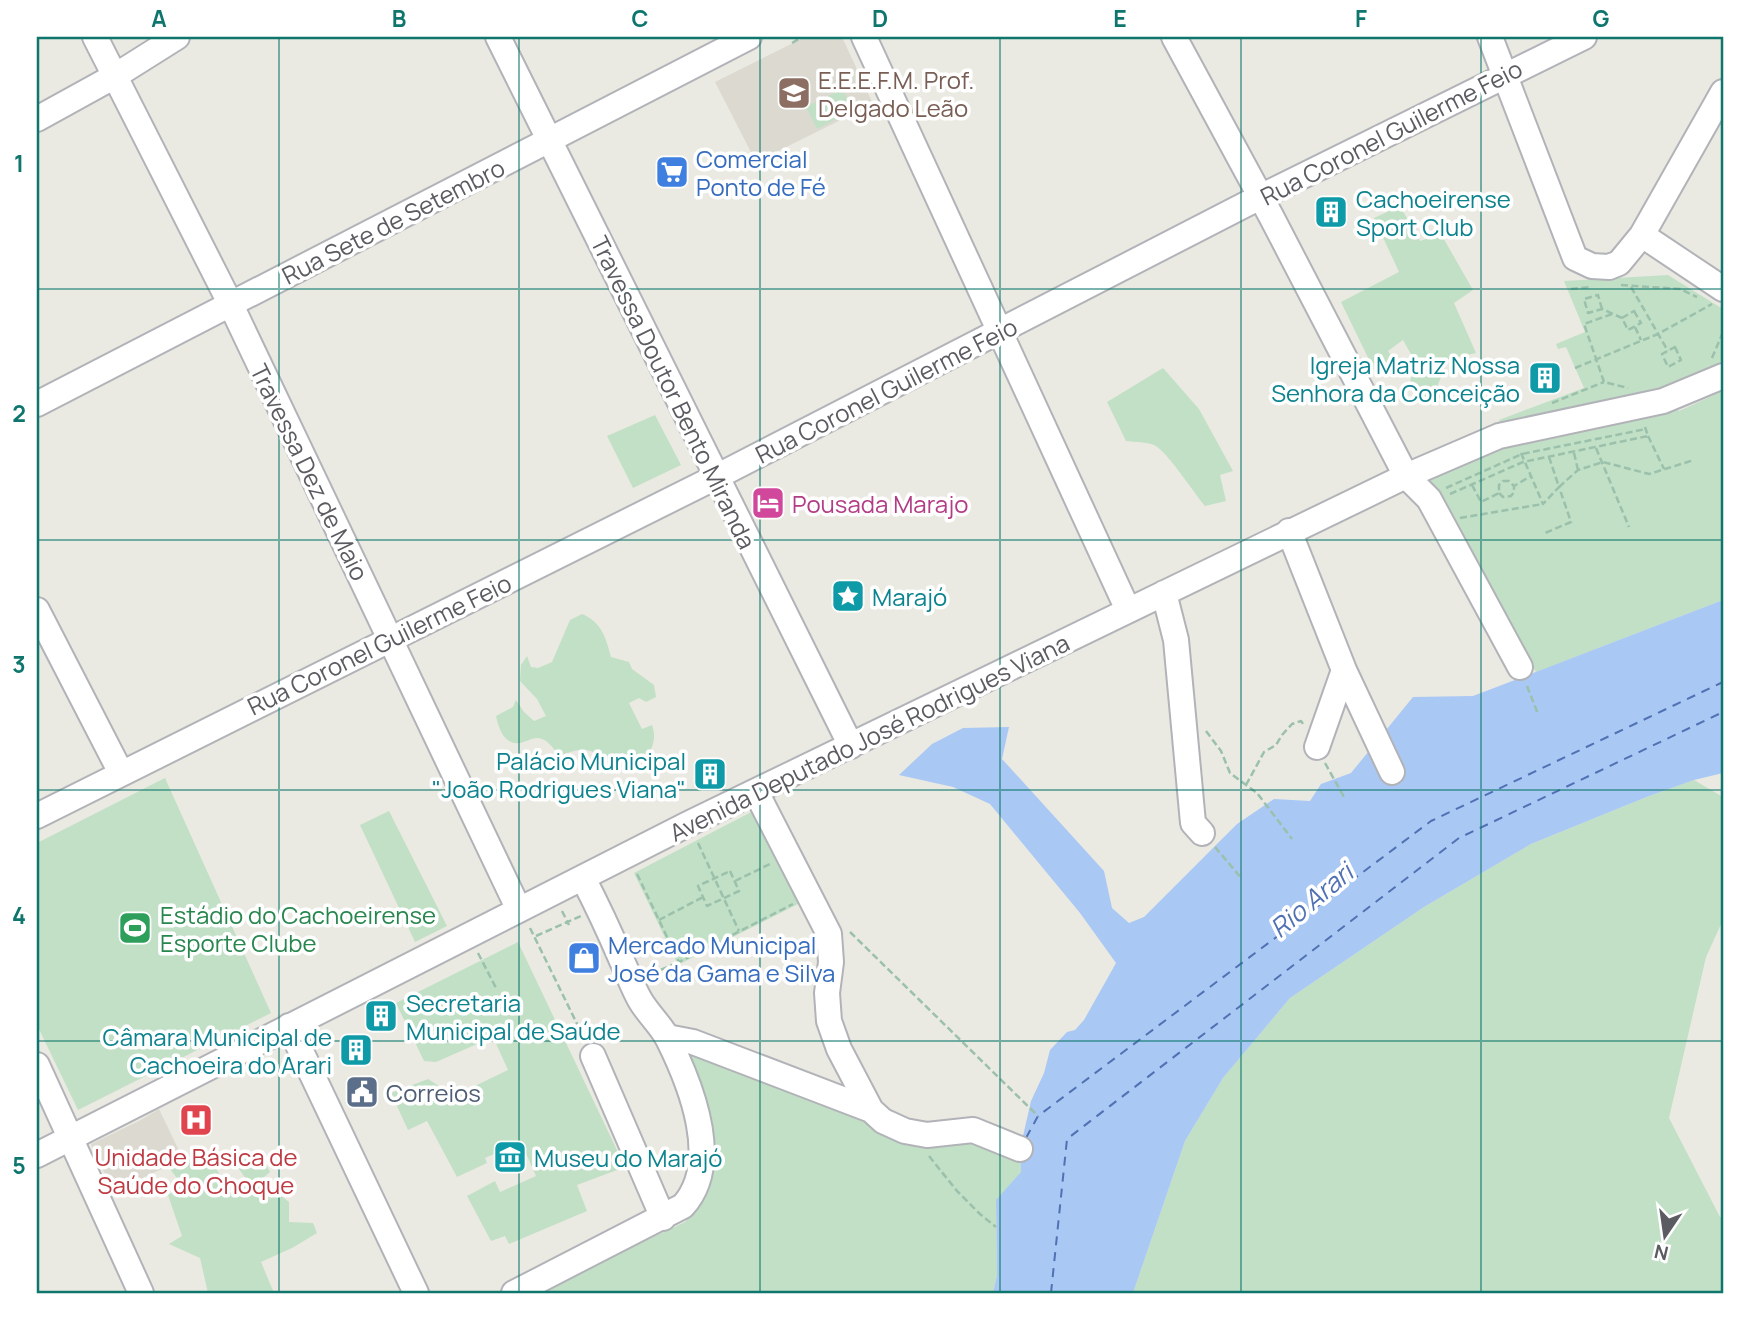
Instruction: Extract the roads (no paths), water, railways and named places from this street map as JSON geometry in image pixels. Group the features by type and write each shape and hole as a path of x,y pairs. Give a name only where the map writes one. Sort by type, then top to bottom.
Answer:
{"street":[{"name":"Travessa Dez de Maio","path":"95,37 231,305 519,910"},
{"path":"37,119 115,76 177,37"},
{"name":"Travessa Doutor Bento Miranda","path":"498,37 851,746"},
{"name":"Rua Sete de Setembro","path":"37,404 749,37"},
{"path":"864,37 1128,610"},
{"path":"1174,37 1406,476 1429,499 1520,667"},
{"path":"1490,37 1575,258 1592,266 1609,267 1619,263 1642,235 1723,93"},
{"name":"Rua Coronel Guilerme Feio","path":"37,816 716,477 1260,197 1584,37"},
{"path":"1642,235 1716,302"},
{"name":"Avenida Deputado José Rodrigues Viana","path":"37,1155 756,792 1406,476 1499,436 1663,401 1719,373"},
{"path":"1289,531 1344,670 1392,772"},
{"path":"1164,593 1176,640 1193,823 1202,833"},
{"path":"37,610 121,773"},
{"path":"1317,747 1344,670"},
{"path":"756,792 804,896 829,934 831,955 827,993 830,1021 839,1049 871,1110 883,1121 905,1131 926,1135 973,1130 1020,1149"},
{"path":"514,1293 673,1212 691,1196 700,1178 702,1157 698,1120 684,1077 667,1037 639,999 583,878"},
{"path":"289,1026 416,1293"},
{"path":"667,1037 693,1042 871,1110"},
{"path":"593,1056 673,1212"},
{"path":"37,1065 141,1293"}],"water":[{"name":"Rio Arari","path":"1723,600 1723,773 1649,796 1531,844 1424,907 1290,998 1223,1078 1185,1141 1133,1293 993,1293 997,1275 996,1200 1021,1172 1020,1149 1031,1101 1044,1073 1050,1050 1067,1032 1075,1030 1084,1020 1116,963 1080,913 990,804 953,787 899,775 932,744 963,728 1009,727 1002,759 1104,871 1112,908 1129,923 1144,917 1237,824 1274,799 1310,801 1321,784 1351,773 1413,697 1473,696"}],"place":[{"name":"E.E.E.F.M. Prof. Delgado Leão","path":"794,93"},
{"name":"Comercial Ponto de Fé","path":"672,172"},
{"name":"Cachoeirense Sport Club","path":"1331,212"},
{"name":"Igreja Matriz Nossa Senhora da Conceição","path":"1545,378"},
{"name":"Pousada Marajo","path":"768,503"},
{"name":"Marajó","path":"848,596"},
{"name":"Palácio Municipal \"João Rodrigues Viana\"","path":"710,774"},
{"name":"Estádio do Cachoeirense Esporte Clube","path":"135,928"},
{"name":"Mercado Municipal José da Gama e Silva","path":"584,958"},
{"name":"Secretaria Municipal de Saúde","path":"381,1016"},
{"name":"Câmara Municipal de Cachoeira do Arari","path":"356,1050"},
{"name":"Correios","path":"362,1092"},
{"name":"Unidade Básica de Saúde do Choque","path":"196,1120"},
{"name":"Museu do Marajó","path":"510,1157"}]}
